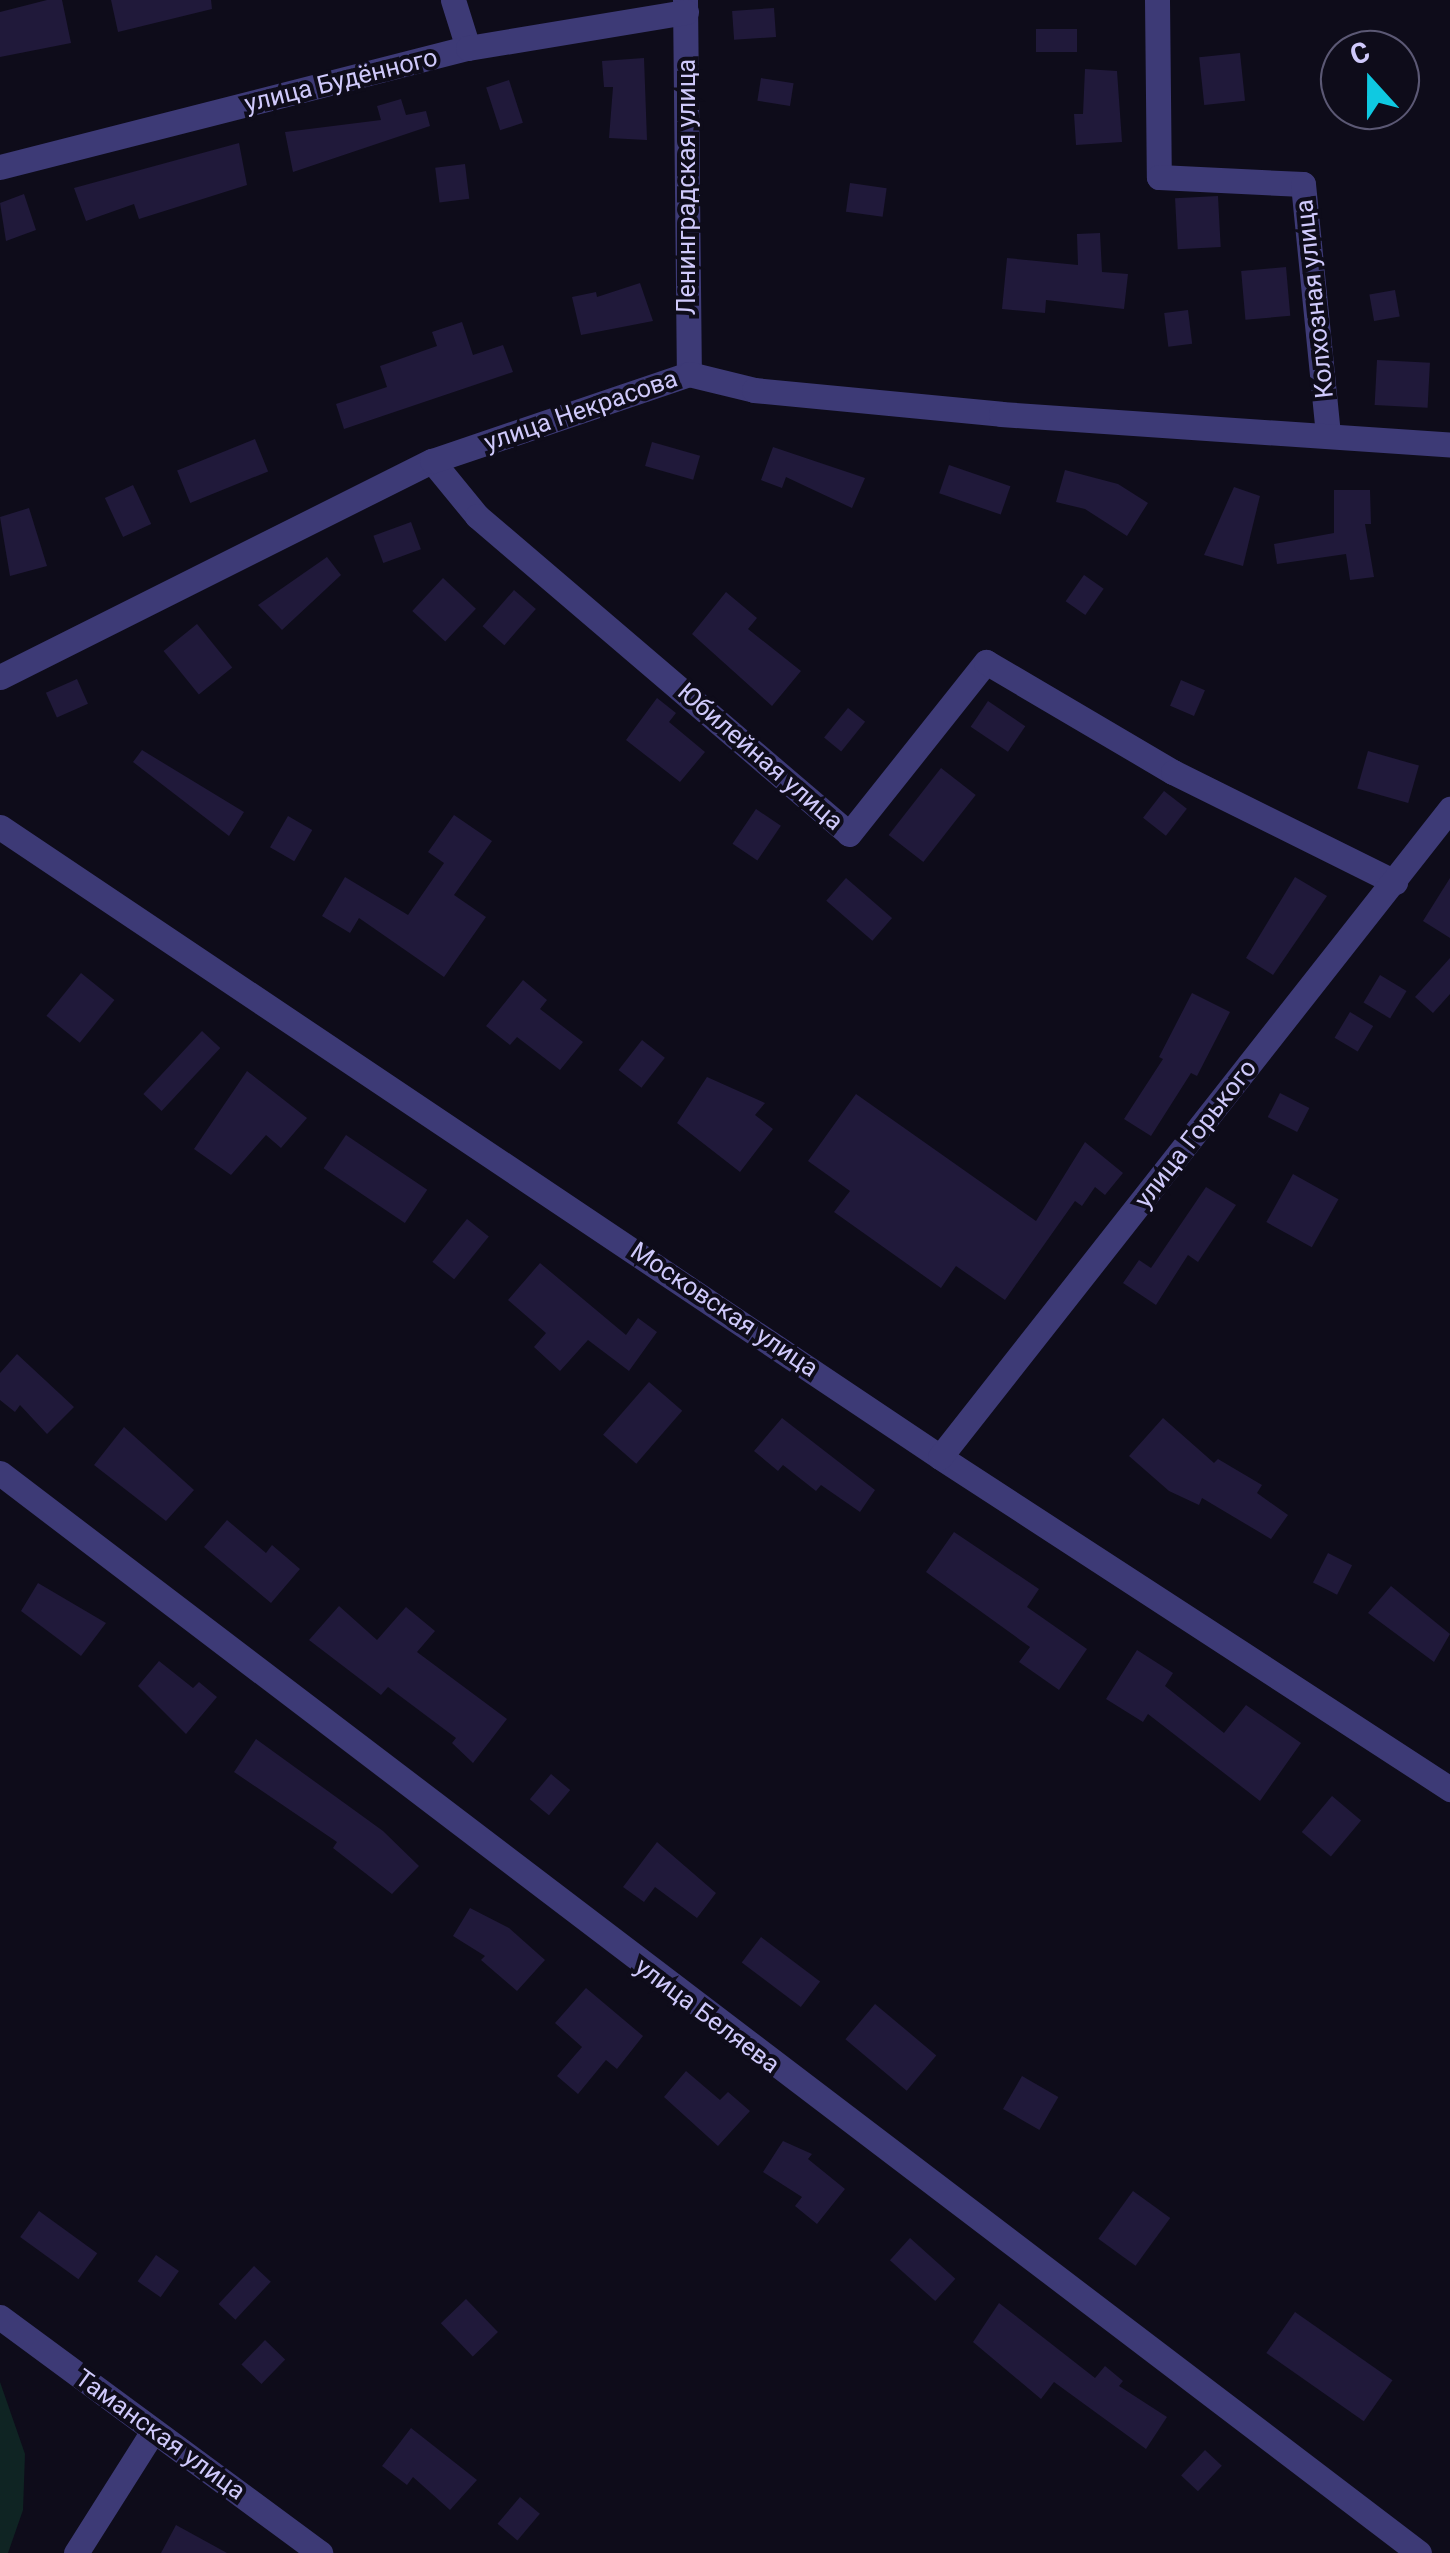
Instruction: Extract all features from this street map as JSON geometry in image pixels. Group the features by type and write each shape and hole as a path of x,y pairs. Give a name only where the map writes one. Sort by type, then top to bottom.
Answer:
{"street":[{"path":"453,0 468,48"},
{"name":"Колхозная улица","path":"1157,0 1159,176 1303,184 1328,436"},
{"name":"улица Будённого","path":"0,167 468,48 685,6"},
{"name":"Ленинградская улица","path":"685,6 689,374"},
{"name":"улица Некрасова","path":"0,677 432,462 689,374 754,390 982,412 1450,444"},
{"name":"Юбилейная улица","path":"432,462 477,516 849,834 986,662 1174,772 1394,882"},
{"name":"улица Горького","path":"940,1457 1394,882 1441,838 1450,809"},
{"name":"Московская улица","path":"0,827 940,1457 1450,1789"},
{"name":"улица Беляева","path":"0,1473 1418,2553"},
{"name":"Таманская улица","path":"0,2317 320,2553"},
{"path":"76,2553 153,2431"}],"green space":[{"path":"0,2382 25,2454 23,2510 8,2553 0,2553"}],"building":[{"path":"62,0 71,43 0,57 0,12"},
{"path":"111,0 211,0 212,9 118,32"},
{"path":"774,8 776,37 734,40 732,11"},
{"path":"1036,29 1077,29 1077,52 1036,52"},
{"path":"1240,53 1245,101 1204,105 1199,57"},
{"path":"644,58 647,140 609,138 613,87 604,87 602,61"},
{"path":"1085,69 1117,71 1122,142 1076,145 1074,114 1083,114"},
{"path":"761,78 794,83 790,106 757,101"},
{"path":"509,80 523,123 500,130 486,87"},
{"path":"401,99 406,115 426,111 430,126 293,172 285,132 381,120 377,106"},
{"path":"239,143 247,185 139,219 134,204 86,221 74,188"},
{"path":"465,164 469,199 439,202 435,168"},
{"path":"850,183 887,188 883,217 846,212"},
{"path":"24,194 36,230 6,241 0,203"},
{"path":"1218,196 1221,247 1178,249 1175,198"},
{"path":"1100,233 1102,272 1128,274 1124,309 1046,300 1045,313 1002,309 1007,258 1078,265 1077,234"},
{"path":"1286,267 1290,316 1245,320 1241,271"},
{"path":"640,283 653,321 581,335 572,297 596,292 597,297"},
{"path":"1395,290 1400,317 1374,321 1369,295"},
{"path":"1188,310 1192,344 1168,347 1164,313"},
{"path":"462,322 473,355 503,345 513,372 344,429 336,404 387,387 380,366 437,346 432,332"},
{"path":"1377,360 1430,363 1428,408 1375,405"},
{"path":"255,439 268,471 190,503 177,470"},
{"path":"652,442 700,456 693,480 645,466"},
{"path":"773,447 865,478 852,508 786,477 782,488 761,480"},
{"path":"949,465 1010,486 1001,515 939,493"},
{"path":"1065,470 1118,484 1148,503 1127,536 1085,509 1056,502"},
{"path":"133,485 151,524 123,537 105,498"},
{"path":"1234,487 1260,496 1243,566 1204,555"},
{"path":"1334,490 1370,490 1371,524 1365,524 1374,577 1350,580 1346,554 1277,564 1274,544 1334,533"},
{"path":"29,508 47,566 10,576 0,517"},
{"path":"411,522 421,549 383,563 373,536"},
{"path":"327,557 341,575 282,630 258,605"},
{"path":"1084,575 1104,589 1085,615 1066,601"},
{"path":"443,578 476,609 445,642 412,611"},
{"path":"514,590 536,609 504,645 483,626"},
{"path":"726,592 757,618 748,629 801,671 772,706 692,634"},
{"path":"197,624 232,668 199,695 164,651"},
{"path":"77,679 88,704 57,717 46,693"},
{"path":"1181,680 1205,690 1194,716 1170,706"},
{"path":"657,698 676,713 669,722 705,752 680,782 626,740"},
{"path":"988,701 1025,726 1008,752 971,727"},
{"path":"848,708 865,722 841,751 824,738"},
{"path":"142,750 244,812 229,836 133,762"},
{"path":"1368,751 1419,766 1408,803 1357,788"},
{"path":"941,768 976,795 923,862 889,835"},
{"path":"1164,791 1187,809 1166,836 1143,818"},
{"path":"756,809 781,826 757,861 733,844"},
{"path":"454,815 492,841 454,895 486,917 444,977 359,918 350,933 322,916 345,877 408,915 444,863 428,852"},
{"path":"288,816 312,830 294,861 270,847"},
{"path":"1295,877 1327,896 1273,975 1246,958"},
{"path":"846,878 892,918 872,941 826,901"},
{"path":"1450,878 1450,938 1423,921"},
{"path":"1450,958 1450,994 1433,1013 1415,997"},
{"path":"81,973 114,1000 80,1043 46,1016"},
{"path":"1380,975 1407,991 1390,1018 1364,1002"},
{"path":"523,980 547,1000 540,1009 583,1042 560,1070 517,1037 510,1045 486,1026"},
{"path":"1192,993 1230,1012 1197,1076 1191,1073 1151,1136 1124,1119 1163,1059 1159,1057"},
{"path":"1350,1012 1373,1026 1358,1052 1335,1038"},
{"path":"202,1031 220,1048 162,1111 143,1094"},
{"path":"642,1040 665,1058 641,1088 619,1070"},
{"path":"247,1071 307,1118 281,1148 266,1135 231,1175 194,1149"},
{"path":"707,1077 765,1103 755,1115 773,1129 740,1172 677,1123"},
{"path":"1280,1093 1309,1108 1297,1132 1268,1117"},
{"path":"856,1094 1036,1221 1085,1142 1123,1173 1105,1195 1095,1187 1082,1206 1075,1201 1005,1300 956,1266 941,1288 834,1212 850,1191 808,1161"},
{"path":"346,1135 427,1190 405,1223 324,1168"},
{"path":"1293,1174 1338,1199 1312,1247 1266,1222"},
{"path":"1206,1187 1236,1205 1198,1262 1188,1255 1156,1305 1123,1283 1139,1260 1151,1268"},
{"path":"467,1219 489,1237 454,1279 432,1262"},
{"path":"540,1263 626,1335 638,1318 657,1332 629,1371 588,1340 560,1371 534,1347 546,1333 508,1300"},
{"path":"17,1354 74,1407 47,1434 20,1405 15,1412 0,1400 0,1373"},
{"path":"649,1382 682,1411 636,1464 603,1435"},
{"path":"782,1418 875,1490 860,1512 821,1485 816,1491 783,1465 778,1471 754,1451"},
{"path":"1163,1418 1214,1463 1218,1459 1262,1485 1257,1493 1288,1515 1271,1539 1202,1498 1199,1505 1169,1491 1129,1456"},
{"path":"124,1427 194,1490 166,1521 94,1465"},
{"path":"227,1520 266,1553 272,1545 300,1569 271,1603 204,1547"},
{"path":"954,1532 1039,1589 1027,1607 1087,1649 1059,1690 1019,1662 1030,1647 926,1572"},
{"path":"1328,1553 1352,1565 1337,1595 1313,1582"},
{"path":"38,1583 106,1623 81,1656 21,1611"},
{"path":"1391,1586 1450,1634 1434,1662 1368,1613"},
{"path":"339,1606 377,1640 406,1607 435,1631 417,1652 507,1719 473,1763 452,1743 456,1738 388,1687 381,1695 309,1640"},
{"path":"1137,1650 1173,1673 1165,1686 1224,1733 1246,1705 1301,1743 1260,1801 1148,1714 1143,1722 1106,1699"},
{"path":"159,1661 193,1688 199,1682 217,1697 186,1734 138,1686"},
{"path":"256,1739 383,1831 419,1866 392,1894 333,1848 337,1842 234,1772"},
{"path":"551,1774 570,1790 549,1815 530,1799"},
{"path":"1332,1796 1361,1820 1331,1856 1302,1832"},
{"path":"657,1842 716,1893 697,1918 655,1887 644,1902 623,1887"},
{"path":"470,1908 509,1928 545,1960 517,1991 481,1960 485,1956 453,1936"},
{"path":"761,1937 820,1982 801,2007 742,1963"},
{"path":"586,1988 643,2036 617,2069 606,2060 578,2094 557,2076 582,2047 555,2023"},
{"path":"875,2004 936,2055 907,2091 845,2039"},
{"path":"686,2071 720,2100 728,2092 750,2111 718,2146 664,2097"},
{"path":"1022,2076 1058,2097 1039,2130 1003,2109"},
{"path":"783,2141 812,2154 808,2159 845,2189 817,2224 795,2206 802,2197 763,2172"},
{"path":"1133,2191 1170,2218 1136,2266 1098,2239"},
{"path":"39,2211 97,2253 78,2279 20,2237"},
{"path":"910,2238 955,2279 935,2301 890,2260"},
{"path":"156,2255 179,2271 161,2297 138,2281"},
{"path":"254,2266 271,2282 235,2320 219,2304"},
{"path":"466,2299 498,2332 473,2356 441,2323"},
{"path":"999,2303 1095,2378 1105,2366 1123,2381 1119,2386 1167,2417 1146,2449 1054,2382 1041,2399 973,2342"},
{"path":"1295,2312 1392,2380 1364,2421 1266,2353"},
{"path":"265,2340 285,2359 262,2384 241,2364"},
{"path":"411,2428 477,2480 450,2510 413,2477 407,2485 382,2466"},
{"path":"1205,2450 1222,2466 1198,2491 1181,2476"},
{"path":"520,2497 540,2514 517,2541 498,2524"},
{"path":"176,2525 227,2553 161,2553"}]}
